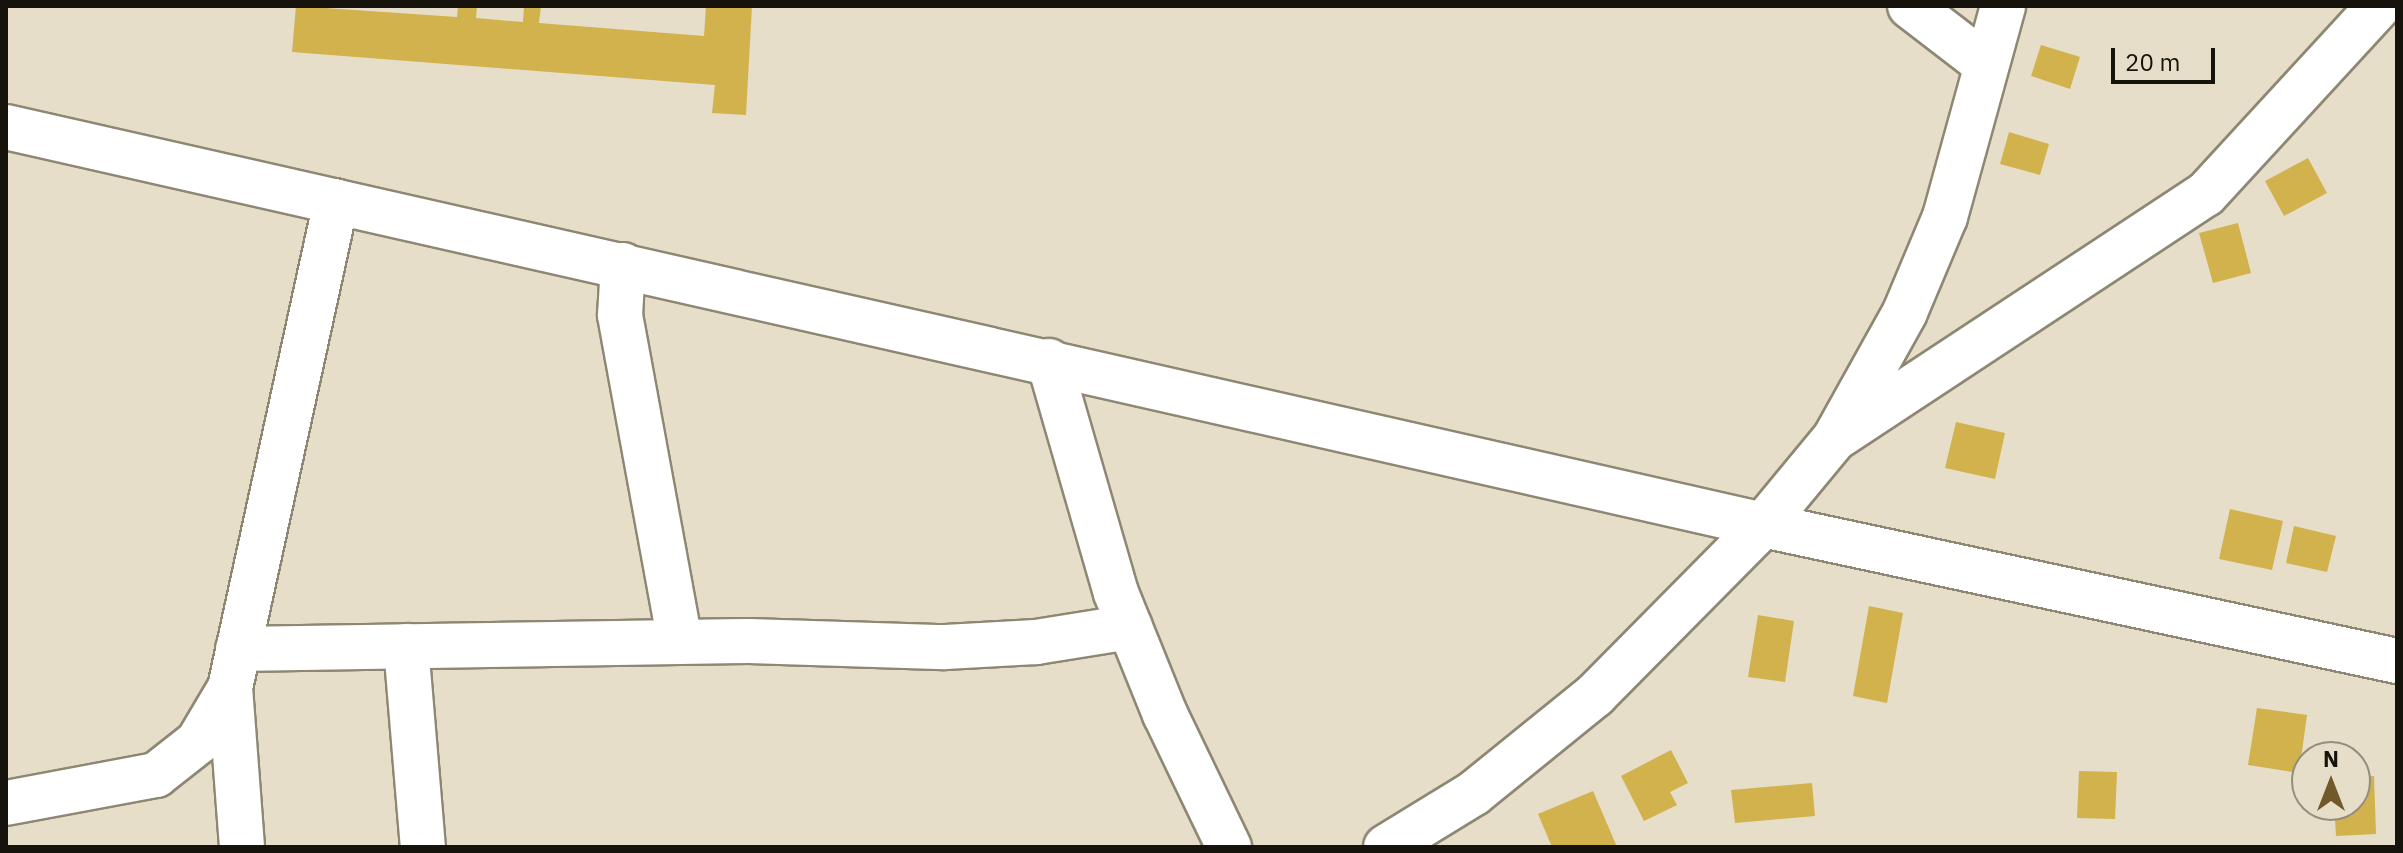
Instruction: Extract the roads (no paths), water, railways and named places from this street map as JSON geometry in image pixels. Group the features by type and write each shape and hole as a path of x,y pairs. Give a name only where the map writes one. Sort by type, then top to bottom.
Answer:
{"street":[{"path":"1910,6 1984,63"},
{"path":"1386,847 1474,793 1595,695 1763,525 1835,438 1905,312 1945,217 1984,63 2003,6"},
{"path":"1835,438 2206,194 2379,6"},
{"path":"6,127 1763,525 2397,661"},
{"path":"6,803 156,775 198,742 234,668 336,201"},
{"path":"623,265 620,315 680,642"},
{"path":"1049,361 1082,487 1130,627 1212,820 1229,847"},
{"path":"234,668 406,646 680,642 990,646 1130,627"},
{"path":"406,646 423,847"},
{"path":"234,668 242,847"}]}
